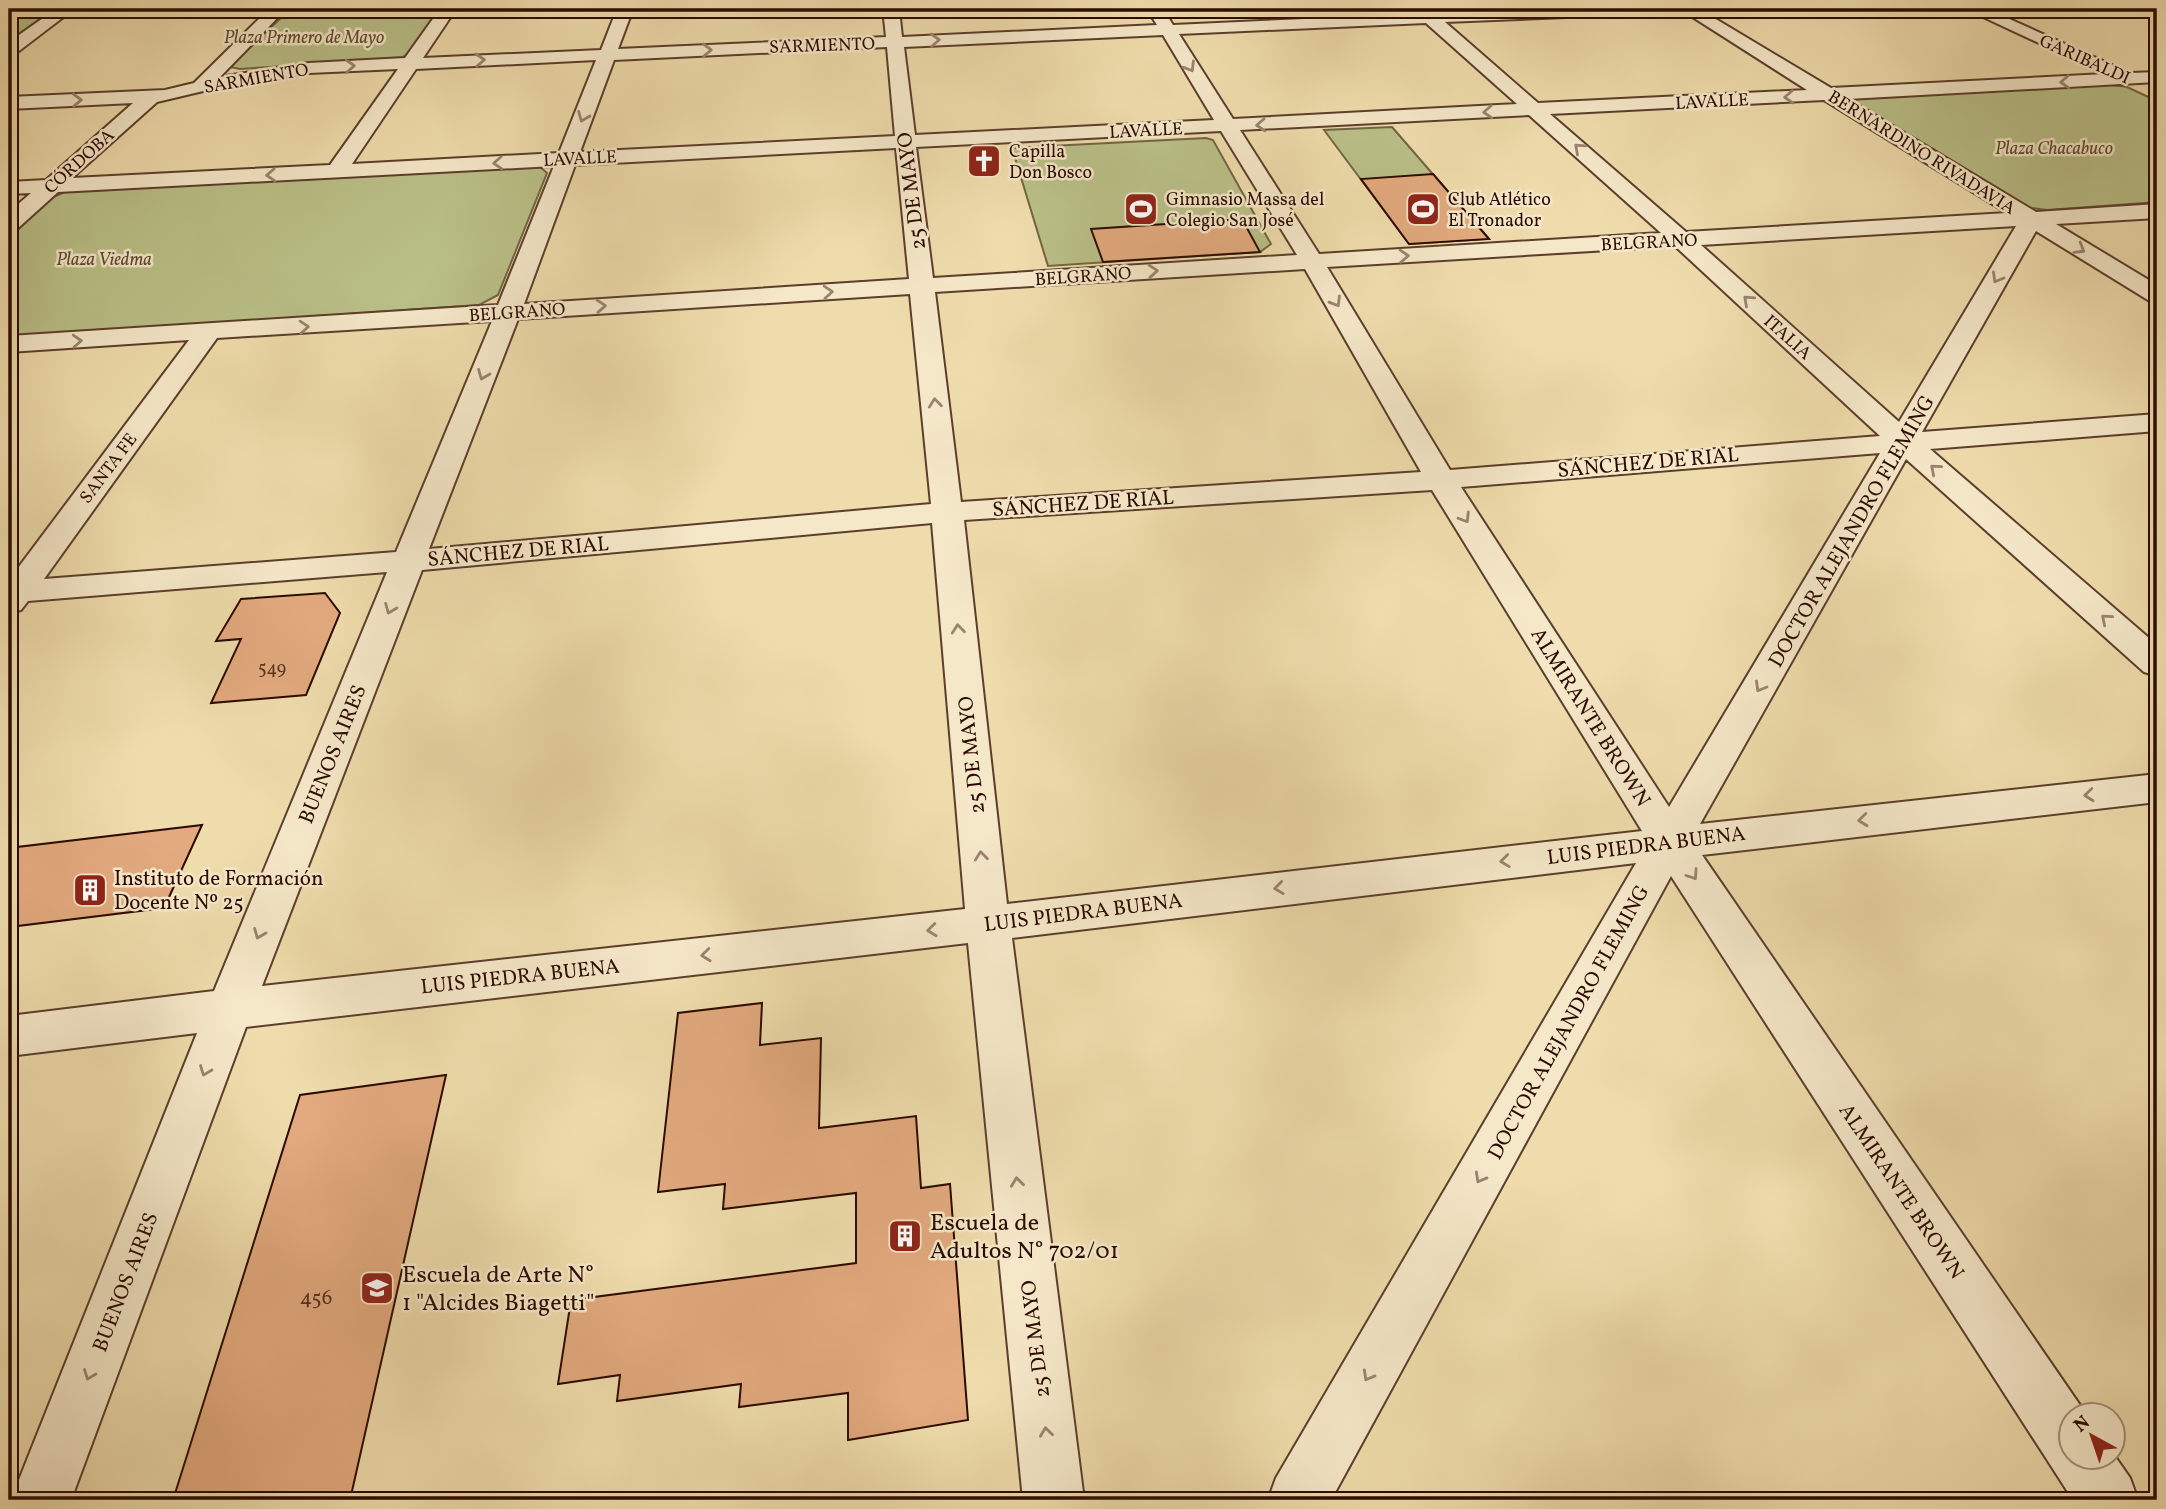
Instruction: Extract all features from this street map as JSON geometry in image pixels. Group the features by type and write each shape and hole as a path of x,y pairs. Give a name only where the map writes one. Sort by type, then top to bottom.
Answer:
{"street":[{"path":"9,50 66,9"},
{"path":"200,87 278,9"},
{"path":"336,172 448,9"},
{"name":"BUENOS AIRES","path":"41,1500 230,1008 508,312 625,9"},
{"name":"25 DE MAYO","path":"891,9 947,512 988,924 1054,1500"},
{"name":"SARMIENTO","path":"9,103 150,98 291,69 893,42 1161,19 1638,9"},
{"name":"BERNARDINO RIVADAVIA","path":"1688,9 2157,295"},
{"name":"GARIBALDI","path":"1974,9 2157,91"},
{"name":"ITALIA","path":"1426,13 1903,441 2157,664"},
{"name":"ALMIRANTE BROWN","path":"1161,19 1312,261 1441,480 1670,841 2058,1426"},
{"name":"LAVALLE","path":"9,188 2157,77"},
{"name":"CÓRDOBA","path":"9,225 150,98"},
{"name":"BELGRANO","path":"9,344 1312,261 2157,211"},
{"name":"DOCTOR ALEJANDRO FLEMING","path":"1298,1500 1670,841 2031,219"},
{"name":"SANTA FE","path":"12,595 208,333"},
{"name":"SÁNCHEZ DE RIAL","path":"12,595 947,512 1441,480 2157,422"},
{"name":"LUIS PIEDRA BUENA","path":"9,1036 230,1008 988,924 1670,841 2157,788"},
{"path":"2087,1470 2108,1500"}],"green space":[{"path":"9,9 58,9 9,44"},
{"name":"Plaza Primero de Mayo","path":"290,9 440,9 407,55 399,59 240,69 230,67"},
{"name":"Plaza Chacabuco","path":"2105,84 2127,87 2157,101 2157,202 2047,210 2031,208 2015,202 1853,103 1852,99"},
{"name":"Club Atlético El Tronador","path":"1392,127 1489,239 1409,244 1324,130"},
{"name":"Gimnasio Massa del Colegio San José","path":"1206,138 1213,140 1271,244 1260,252 1048,266 1012,148"},
{"name":"Plaza Viedma","path":"540,167 547,173 498,295 479,305 9,337 9,238 51,198 67,191"}],"building":[{"name":"Club Atlético El Tronador","path":"1433,174 1489,239 1409,244 1361,179"},
{"path":"1242,219 1260,252 1103,262 1091,229"},
{"path":"325,593 340,613 306,695 211,703 241,639 216,641 241,599"},
{"name":"Instituto de Formación Docente Nº 25","path":"202,825 164,908 9,927 9,848"},
{"name":"Escuela de Adultos N° 702/01","path":"762,1003 760,1045 821,1038 819,1128 916,1116 921,1188 950,1184 968,1420 848,1440 848,1393 739,1407 741,1384 617,1401 620,1375 558,1384 571,1300 856,1263 856,1193 723,1209 725,1184 658,1192 678,1013"},
{"name":"Escuela de Arte N° 1 \"Alcides Biagetti\"","path":"446,1075 350,1500 173,1500 300,1095"}],"place":[{"name":"Capilla Don Bosco","path":"984,161"},
{"name":"Gimnasio Massa del Colegio San José","path":"1141,209"},
{"name":"Club Atlético El Tronador","path":"1423,209"},
{"name":"Instituto de Formación Docente Nº 25","path":"90,890"},
{"name":"Escuela de Adultos N° 702/01","path":"905,1236"},
{"name":"Escuela de Arte N° 1 \"Alcides Biagetti\"","path":"377,1288"}]}
